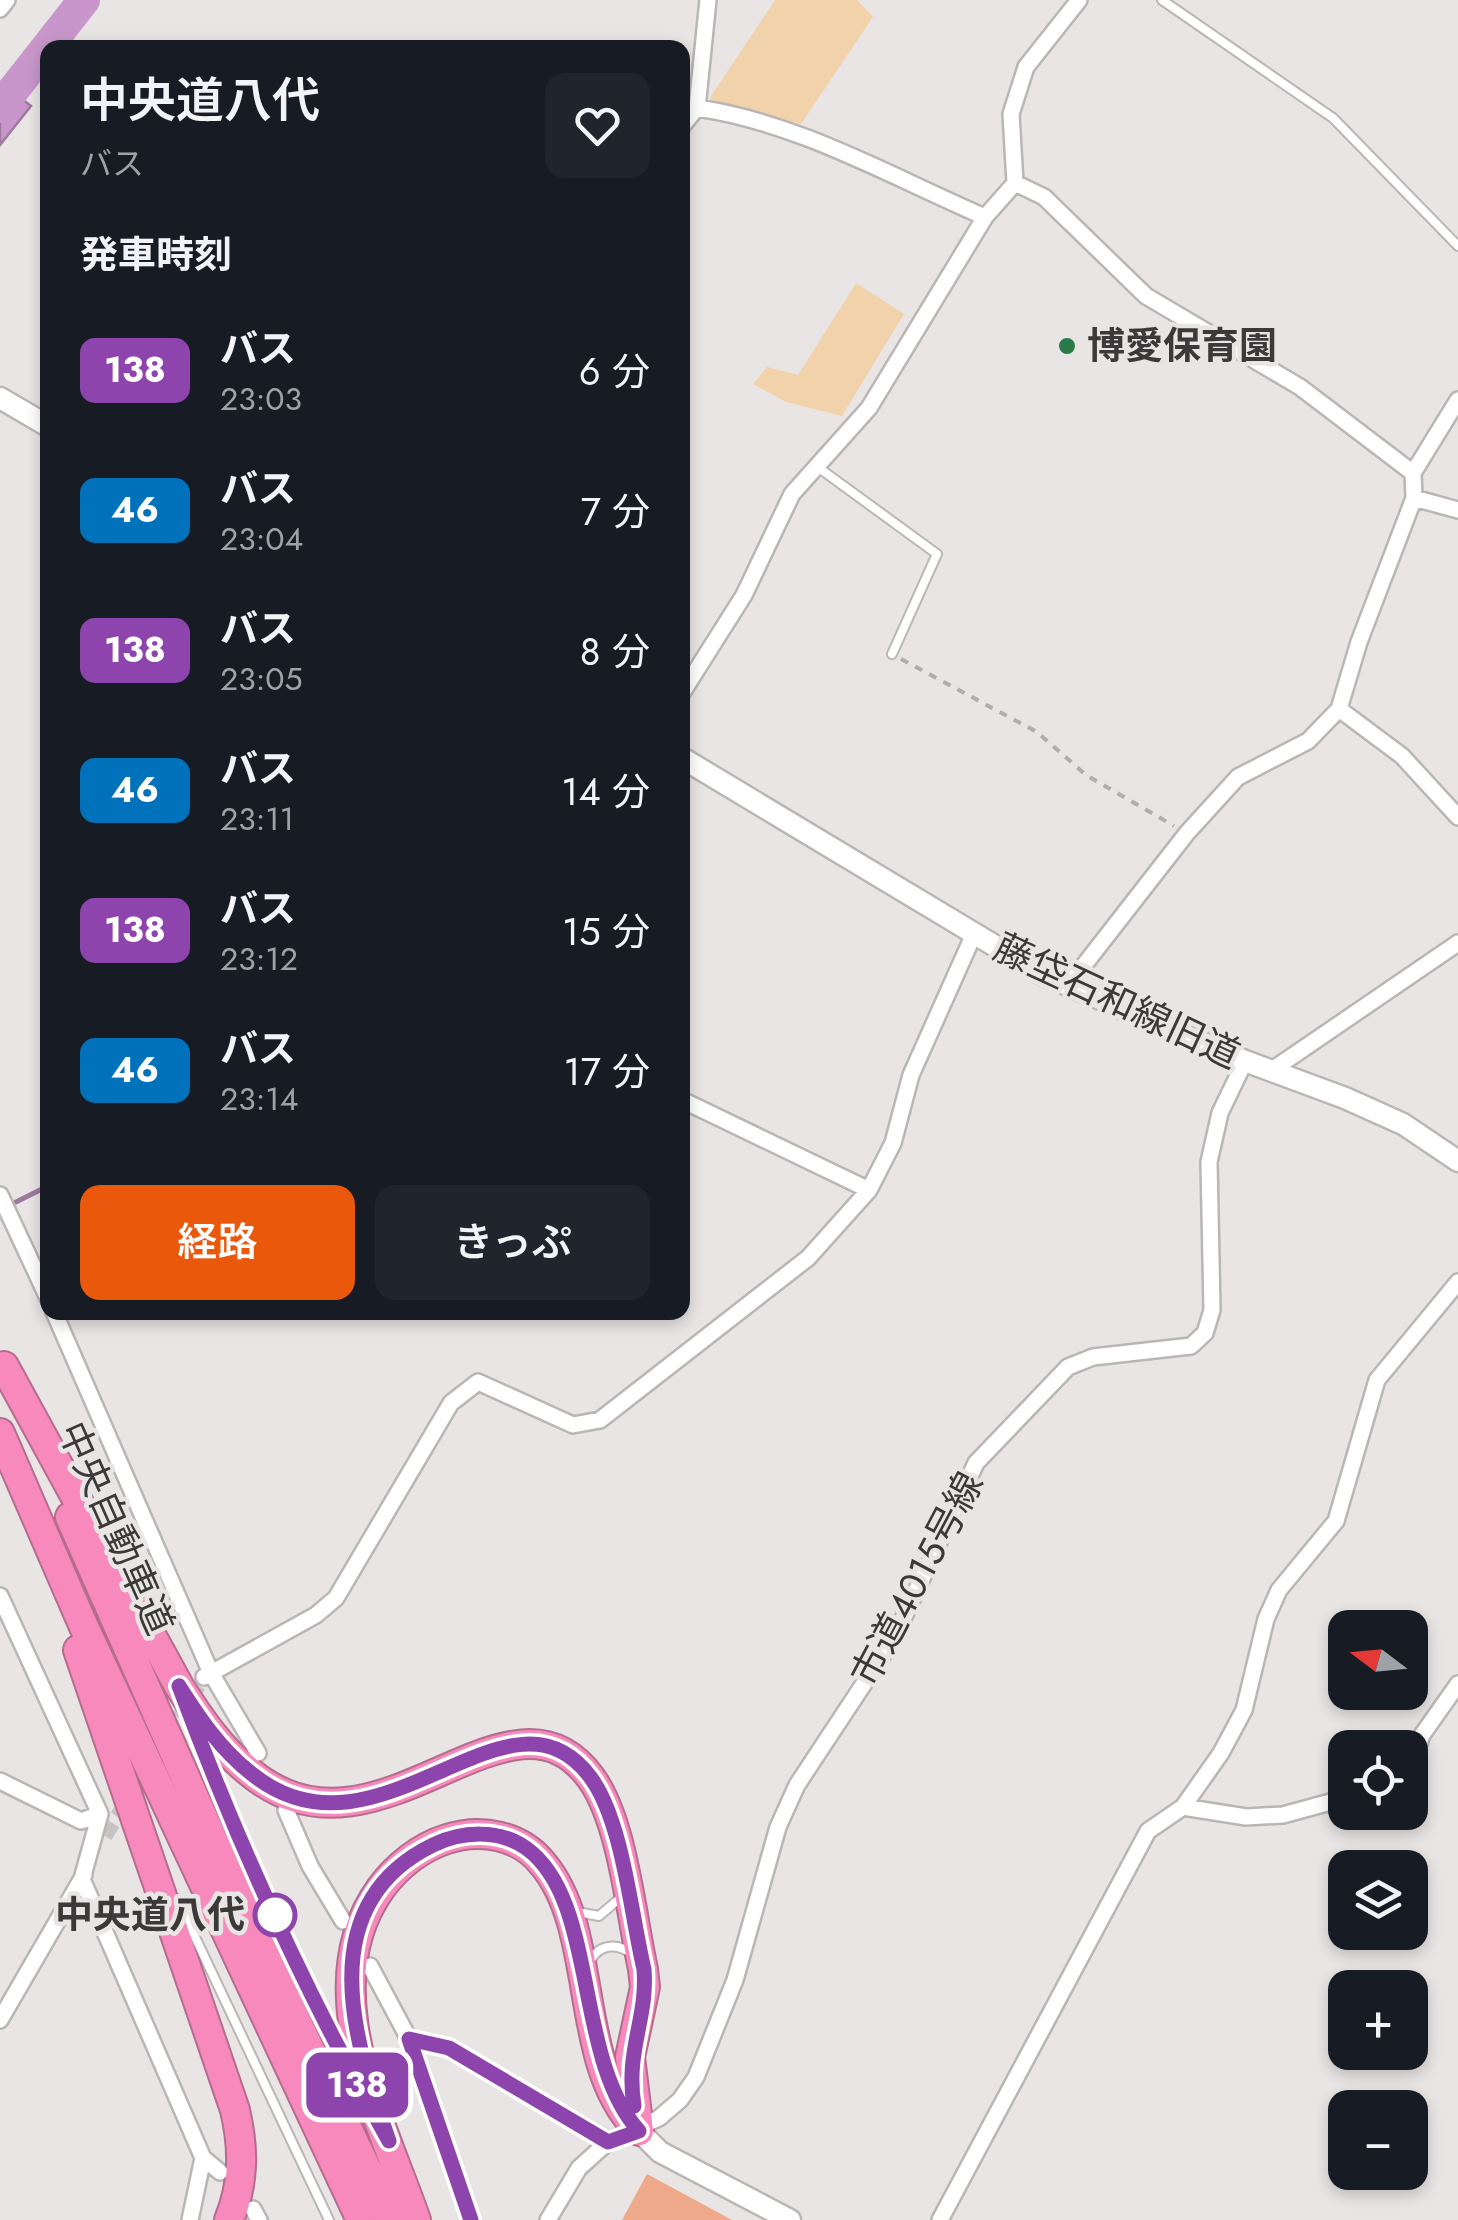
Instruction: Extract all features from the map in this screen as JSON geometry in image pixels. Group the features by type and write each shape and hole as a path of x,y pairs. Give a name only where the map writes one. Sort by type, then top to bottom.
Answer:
{"highway":[{"path":"2,1360 198,1679 207,1730 254,1776 284,1793 314,1802 369,1801 502,1745 550,1749 590,1776 602,1799 644,1969 645,1987 630,2056 639,2131"},
{"name":"中央自動車道","path":"2,1360 253,1930 391,2220"},
{"name":"中央自動車道","path":"0,1433 84,1627 361,2220"},
{"path":"0,1454 73,1634 238,2125 247,2216"},
{"path":"416,2220 366,2076 351,2006 353,1951 373,1900 396,1871 423,1850 462,1834 506,1838 533,1854 554,1878 585,1984 608,2086 639,2131"}],"street":[{"path":"0,9 7,0"},
{"path":"690,116 697,108 708,0"},
{"path":"690,680 744,595 792,494 869,408 984,217 1015,183 1011,114 1026,67 1078,0"},
{"path":"697,108 738,114 797,136 984,217"},
{"path":"1015,183 1044,198 1146,296 1300,387 1413,473"},
{"path":"0,398 40,421"},
{"path":"1067,986 1187,833 1238,777 1308,741 1339,709 1359,642 1414,498 1413,473 1458,400"},
{"path":"1414,498 1458,510"},
{"path":"1339,709 1402,756 1458,818"},
{"name":"藤垈石和線旧道","path":"690,763 1067,986 1404,1124 1458,1161"},
{"path":"198,1679 316,1615 336,1598 451,1403 478,1382 573,1425 600,1420 808,1258 869,1190 893,1143 911,1075 974,934"},
{"path":"1272,1070 1458,943"},
{"name":"市道4015号線","path":"608,2142 639,2131 680,2100 696,2077 735,1980 778,1827 797,1785 894,1638 976,1463 1068,1367 1093,1357 1191,1346 1206,1333 1212,1310 1209,1162 1220,1112 1245,1061"},
{"path":"690,1104 869,1190"},
{"path":"0,1194 4,1216 40,1281"},
{"path":"940,2220 1148,1831 1182,1808 1222,1753 1244,1710 1266,1619 1279,1590 1336,1522 1377,1380 1458,1282"},
{"path":"57,1320 198,1679 258,1753"},
{"path":"0,1596 100,1814 82,1879 203,2158 220,2172"},
{"path":"1426,1730 1458,1684"},
{"path":"0,1781 82,1821 100,1814"},
{"path":"1182,1808 1246,1817 1282,1814 1328,1802"},
{"path":"286,1810 310,1866 343,1921"},
{"path":"0,2020 105,1836"},
{"path":"370,1966 409,2039 471,2220"},
{"path":"409,2039 449,2048 608,2142 579,2168 548,2220"},
{"path":"639,2131 660,2152 790,2220"},
{"path":"190,2220 200,2188 203,2158"}],"lane":[{"path":"1162,0 1333,118 1458,246"},
{"path":"819,468 936,554 892,654"},
{"path":"198,1679 278,1923 348,2068 389,2141"},
{"path":"138,1827 330,2220"},
{"path":"563,1902 588,1916 599,1916 618,1903 624,1885"},
{"path":"585,1984 595,1952 605,1947 627,1950 644,1969"}],"path":[{"path":"892,654 1036,732 1086,775 1187,833"}],"shaded area":[{"path":"775,0 857,0 873,17 801,124 709,99"},
{"path":"0,82 31,106 0,145"},
{"path":"856,283 904,314 842,416 786,402 753,384 767,367 798,375"}],"building":[{"path":"647,2174 732,2220 622,2220"}],"waterway":[{"path":"53,40 84,0"},
{"path":"0,107 40,56"},
{"path":"16,1202 40,1190"}],"tunnel":[{"path":"166,1737 204,1677"},
{"path":"105,1836 128,1799"}],"bus line":[{"name":"138","path":"471,2220 409,2039 449,2048 608,2142 639,2131 608,2086 585,1984 554,1878 541,1861 506,1838 462,1834 442,1840 404,1863 373,1900 360,1922 349,1978 366,2076 389,2141 348,2068 278,1923 204,1754 179,1686 207,1730 254,1776 284,1793 314,1802 369,1801 402,1791 475,1754 502,1745 550,1749 572,1760 590,1776 612,1826 644,1969 642,2009 630,2056 634,2106"}],"place":[{"name":"博愛保育園","path":"1067,346"},
{"name":"中央道八代","path":"275,1915"}]}
